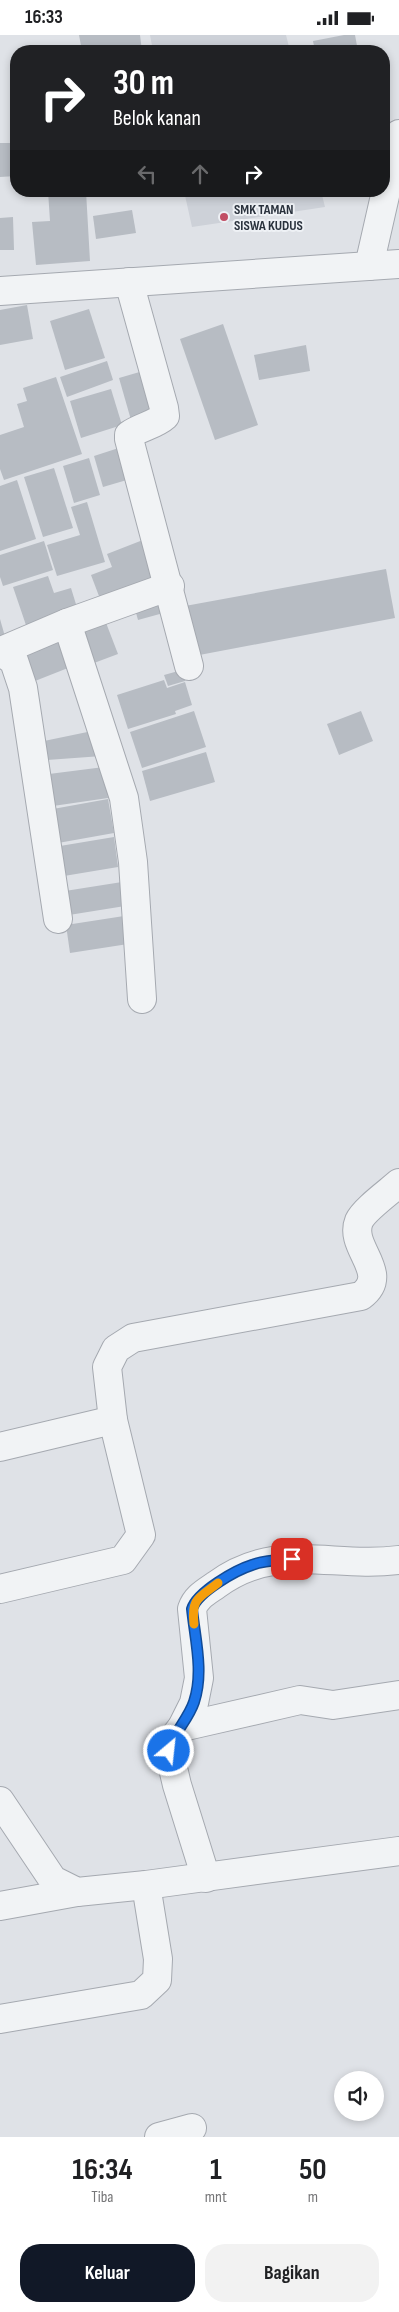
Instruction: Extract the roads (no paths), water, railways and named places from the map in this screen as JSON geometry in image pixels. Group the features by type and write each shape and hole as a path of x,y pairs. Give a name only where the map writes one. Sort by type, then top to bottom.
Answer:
{"street":[{"path":"390,174 399,134"},
{"path":"369,266 385,197"},
{"path":"0,291 399,264"},
{"path":"129,282 165,416 136,430 129,435 129,439 170,586 189,666"},
{"path":"0,651 67,623 170,586"},
{"path":"67,623 124,798 133,862 142,999"},
{"path":"0,651 14,661 23,688 58,919"},
{"path":"0,1589 122,1561 141,1535 113,1421 107,1367 116,1349 133,1337 361,1296 369,1290 373,1277 357,1233 360,1220 399,1183"},
{"path":"0,1447 113,1421"},
{"path":"206,1878 170,1761 172,1741 182,1727 194,1703 199,1678 192,1609 196,1600 224,1579 253,1564 292,1559 378,1563 399,1560"},
{"path":"182,1727 300,1700 333,1705 399,1695"},
{"path":"0,1801 53,1880 77,1893"},
{"path":"0,1906 77,1893 206,1878 399,1851"},
{"path":"0,2019 141,1995 157,1980 158,1959 146,1885"},
{"path":"159,2137 192,2128"}],"place":[{"name":"SMK TAMAN SISWA KUDUS","path":"224,217"}]}
